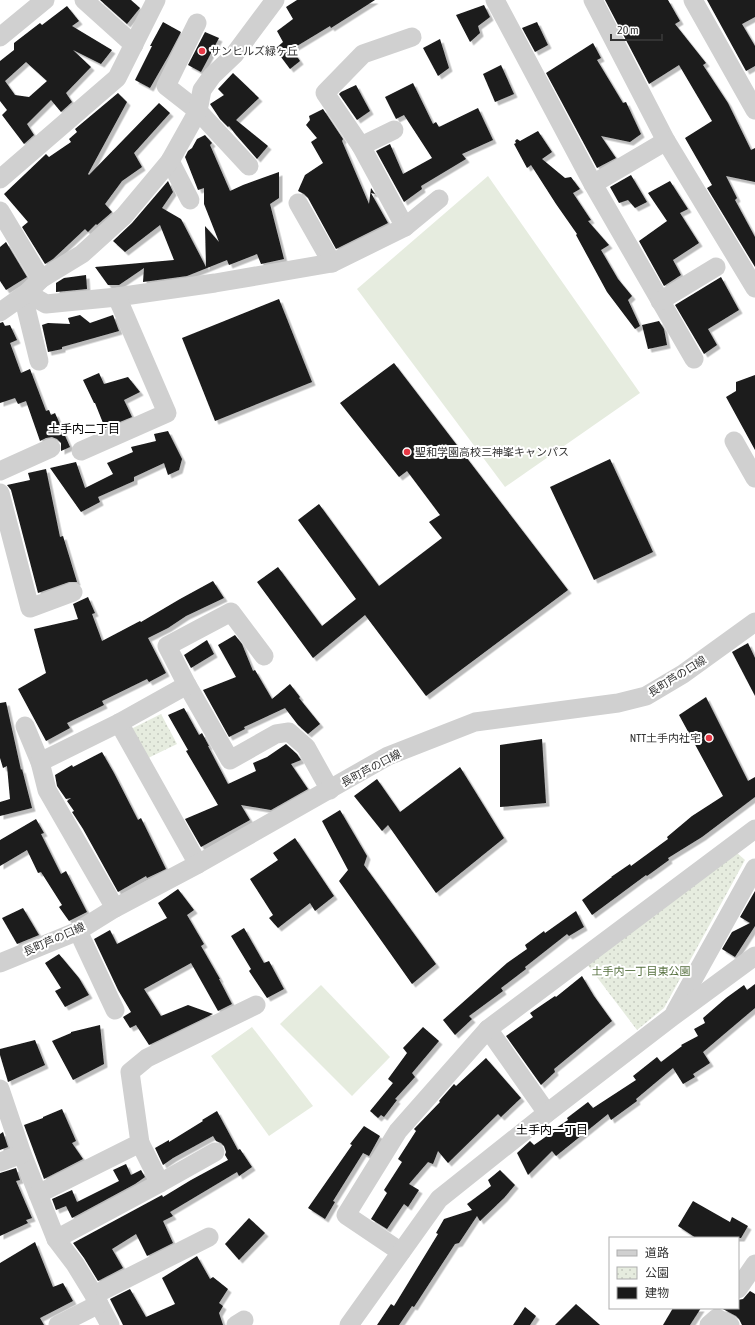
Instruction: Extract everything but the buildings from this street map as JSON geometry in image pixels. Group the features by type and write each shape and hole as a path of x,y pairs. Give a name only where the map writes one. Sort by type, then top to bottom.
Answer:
{"street":[{"path":"0,37 43,0"},
{"path":"84,0 134,45"},
{"path":"0,179 117,78 156,0"},
{"path":"0,312 25,295 41,278 82,254 124,216 170,161 198,111 202,90 212,76 234,54 275,0"},
{"path":"495,0 593,184 694,359"},
{"path":"593,0 666,141 755,288"},
{"path":"693,0 755,110"},
{"path":"197,22 166,86 198,111 249,166"},
{"path":"405,227 361,146 325,93 363,54 412,37"},
{"path":"361,146 394,130"},
{"path":"593,184 666,141"},
{"path":"170,161 190,200"},
{"path":"25,295 46,304 117,297 216,283 332,263 405,227 439,199"},
{"path":"298,203 332,263"},
{"path":"0,211 41,278"},
{"path":"660,301 716,267"},
{"path":"25,295 39,361"},
{"path":"81,451 167,413 117,297"},
{"path":"734,442 755,478"},
{"path":"0,471 51,448"},
{"path":"0,493 30,608 73,592"},
{"path":"264,656 231,612 166,646 230,760 276,734 289,732 306,747 330,790"},
{"name":"長町芦の口線","path":"0,963 78,931 115,908 198,864 388,756 475,722 618,703 646,696 683,674 755,622"},
{"path":"40,762 119,723 187,685"},
{"path":"119,723 198,864"},
{"path":"25,726 40,762 47,790 115,908"},
{"path":"402,1252 346,1215 398,1131 488,1029 755,829"},
{"path":"672,1017 755,868"},
{"path":"78,931 115,1010"},
{"path":"349,1325 439,1199 547,1113 672,1017 755,956"},
{"path":"704,959 729,976"},
{"path":"160,1183 140,1143 130,1072 147,1058 256,1005"},
{"path":"488,1029 547,1113"},
{"path":"0,1089 22,1154 56,1239 75,1264 110,1325"},
{"path":"38,1194 140,1143"},
{"path":"56,1239 215,1152"},
{"path":"0,1162 22,1154"},
{"path":"58,1325 96,1299 209,1237"},
{"path":"739,1288 755,1264"}],"green space":[{"path":"488,176 640,393 505,487 357,289"},
{"path":"161,714 177,744 144,760 127,731"},
{"name":"土手内一丁目東公園","path":"736,852 745,860 664,1008 637,1030 587,964"},
{"path":"321,985 390,1057 352,1096 280,1024"},
{"path":"252,1027 313,1106 269,1136 211,1056"}],"place":[{"name":"サンヒルズ緑ヶ丘","path":"202,51"},
{"name":"聖和学園高校三神峯キャンパス","path":"407,452"},
{"name":"NTT土手内社宅","path":"709,738"}],"district":[{"name":"土手内二丁目","path":"84,429"},
{"name":"土手内一丁目","path":"552,1130"}]}
